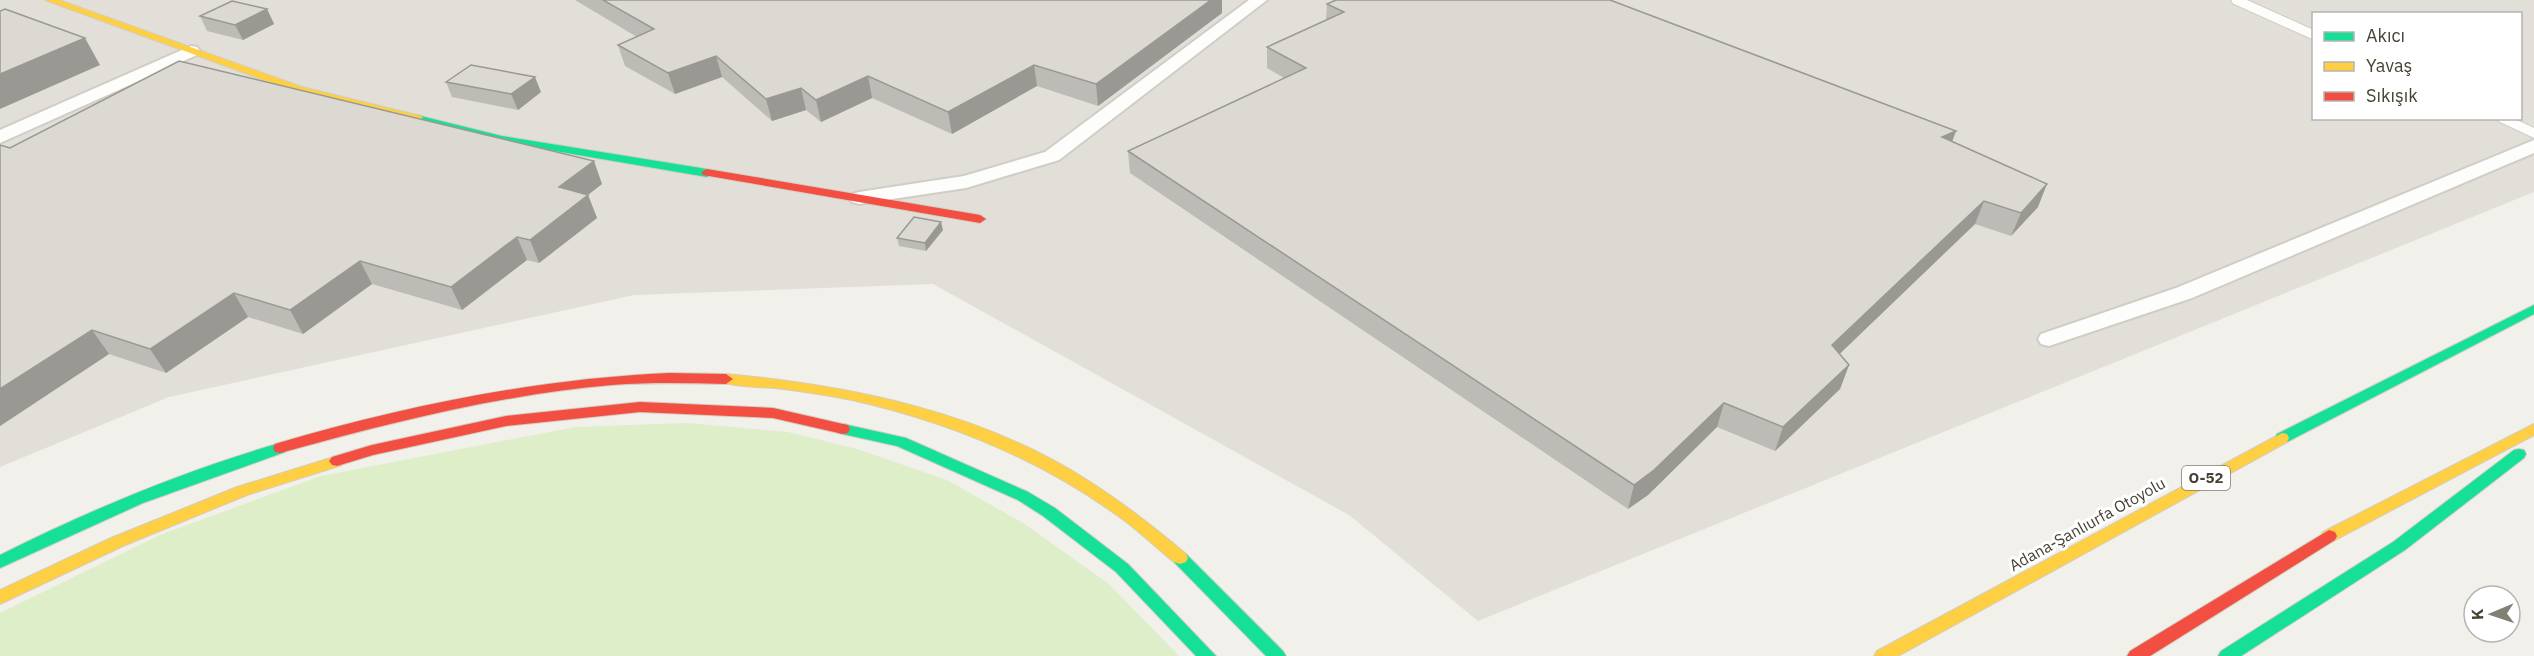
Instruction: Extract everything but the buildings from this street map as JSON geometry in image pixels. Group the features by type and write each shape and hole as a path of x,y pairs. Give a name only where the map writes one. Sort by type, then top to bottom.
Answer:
{"main road":[{"path":"50,0 298,89 502,139 980,219"},
{"name":"Adana-Şanlıurfa Otoyolu","path":"1883,656 2250,454 2534,309"},
{"path":"0,562 122,504 253,455 408,411 533,388 599,380 673,376 746,378 804,383 859,395 927,414 1005,443 1061,471 1121,509 1199,573 1277,656"},
{"path":"0,597 76,558 156,524 273,478 351,455 531,416 594,409 733,409 788,415 841,425 909,444 968,467 1024,496 1081,534 1160,602 1207,656"},
{"path":"2136,656 2350,524 2534,429"},
{"path":"2228,656 2399,546 2534,442"}],"street":[{"path":"859,198 966,182 1052,156 1259,0"},
{"path":"0,137 191,51"},
{"path":"2049,339 2184,293 2534,146"}],"lane":[{"path":"2236,0 2312,35"},
{"path":"2506,120 2534,133"}],"shaded area":[{"path":"0,0 2534,0 2534,192 1478,621 1349,515 933,284 634,295 169,397 0,467"}],"green space":[{"path":"687,423 788,432 857,449 947,480 1023,523 1109,584 1179,656 0,656 0,613 160,535 321,476 575,427"}],"traffic: fast":[{"path":"417,118 502,139 707,173"},
{"path":"2282,438 2534,309"},
{"path":"843,429 901,442 1023,496 1049,512 1122,568 1207,656"},
{"path":"0,562 137,499 280,448"},
{"path":"2227,656 2399,546 2519,454"},
{"path":"1180,558 1277,656"}],"traffic: slow":[{"path":"50,0 298,89 417,118"},
{"path":"726,379 789,385 850,395 910,409 969,429 1025,453 1080,482 1131,517 1180,558"},
{"path":"2329,536 2534,429"},
{"path":"1883,656 2282,438"},
{"path":"0,597 117,542 242,491 337,461"}],"traffic: jam":[{"path":"707,173 980,219"},
{"path":"280,448 445,406 556,386 613,380 726,379"},
{"path":"337,461 372,450 506,421 640,407 773,413 843,429"},
{"path":"2136,656 2329,536"}]}
